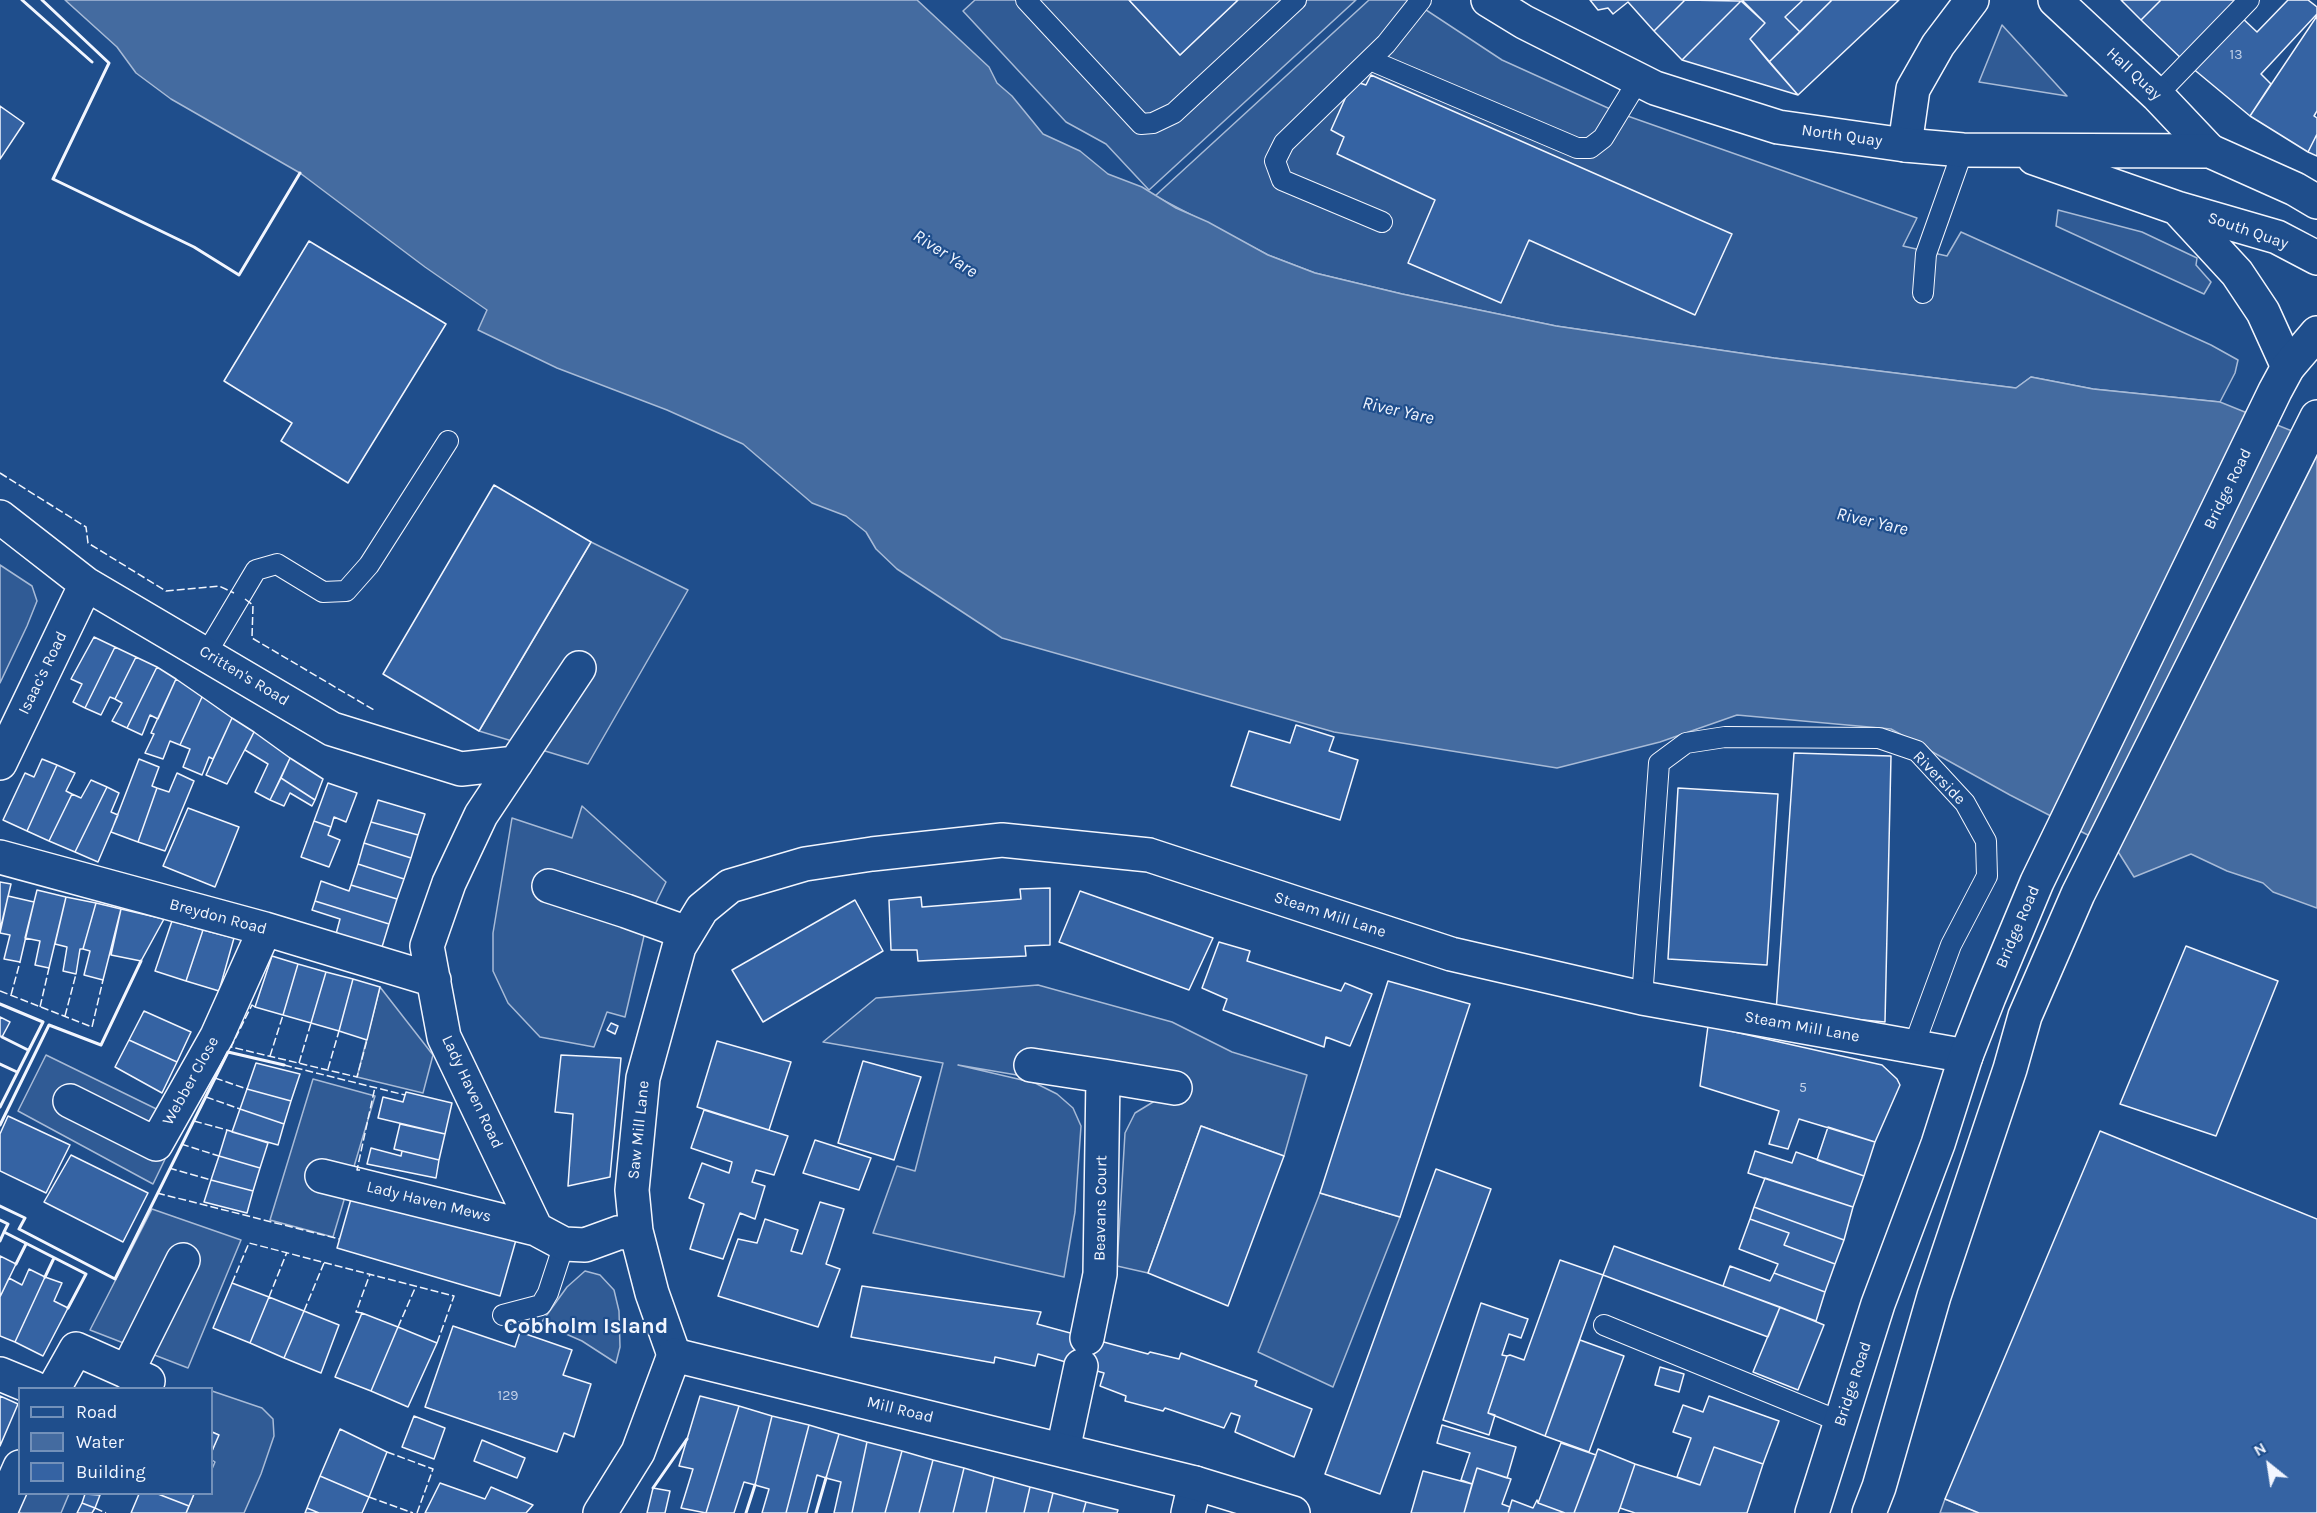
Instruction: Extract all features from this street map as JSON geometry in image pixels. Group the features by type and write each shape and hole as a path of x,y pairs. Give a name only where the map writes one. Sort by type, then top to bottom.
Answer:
{"street":[{"name":"North Quay","path":"1488,0 1524,22 1655,88 1778,127 1905,145"},
{"path":"1905,145 1913,89 1938,45 1972,0"},
{"name":"Hall Quay","path":"2055,0 2157,95 2210,151 2295,189 2317,202"},
{"name":"Hall Quay","path":"1905,145 1963,150 2210,151"},
{"name":"Hall Quay","path":"2007,149 2177,208"},
{"path":"2177,208 2237,273 2263,312 2282,379"},
{"name":"South Quay","path":"2177,208 2277,237 2317,258"},
{"name":"Bridge Road","path":"1812,1513 1878,1304 1938,1144 1966,1056 2037,882 2282,379 2317,333"},
{"path":"1869,1513 1879,1487 1934,1296 2010,1069 2025,1016 2078,894 2317,417"},
{"name":"Critten's Road","path":"0,517 86,584 332,729 460,769 516,764"},
{"name":"Isaac's Road","path":"0,763 86,584"},
{"name":"Lady Haven Road","path":"550,1236 444,1036 428,946 449,883 481,814 579,668"},
{"name":"Steam Mill Lane","path":"695,921 730,886 805,864 872,854 1002,840 1149,855 1451,954 1642,998 1966,1056"},
{"name":"Breydon Road","path":"0,857 265,929 434,980"},
{"path":"549,886 626,910 695,921"},
{"name":"Saw Mill Lane","path":"674,1355 652,1293 636,1231 632,1191 644,1078 679,947 695,921"},
{"name":"Webber Close","path":"70,1101 156,1144 217,1036 265,929"},
{"path":"1031,1065 1175,1088"},
{"name":"Beavans Court","path":"1063,1450 1100,1274 1103,1076"},
{"name":"Lady Haven Mews","path":"322,1176 550,1236"},
{"path":"550,1236 585,1245 618,1233 636,1231"},
{"path":"55,1387 76,1349 138,1377 183,1260"},
{"path":"600,1513 638,1452 674,1355"},
{"name":"Mill Road","path":"674,1355 1063,1450 1192,1498 1293,1513"},
{"path":"0,1374 29,1387"},
{"path":"0,1512 18,1472"}],"lane":[{"path":"1026,0 1141,124 1153,123 1174,112 1296,0"},
{"path":"1382,222 1282,180 1275,161 1284,143 1386,44 1421,0"},
{"path":"2157,95 2249,0"},
{"path":"1370,60 1577,148 1590,148 1604,138 1638,79"},
{"path":"1923,293 1926,254 1963,150"},
{"path":"206,654 256,570 277,564 323,592 346,591 369,565 448,441"},
{"name":"Riverside","path":"1642,998 1659,763 1686,742 1725,737 1879,738 1917,751 1965,803 1986,841 1987,876 1951,945 1913,1048"},
{"path":"503,1315 541,1305 548,1293 550,1236"},
{"path":"1604,1325 1841,1422"}],"shaded area":[{"path":"975,0 1129,0 1180,55 1238,0 1356,0 1149,190 1106,144 1066,122 963,11"},
{"path":"1369,0 1411,0 1502,60 1619,113 1917,218 1903,246 1947,256 1961,232 2211,345 2238,360 2235,373 2220,402 2093,389 2031,377 2016,388 1774,358 1556,326 1402,294 1315,273 1268,255 1155,196"},
{"path":"2002,25 2067,96 1979,82"},
{"path":"2058,210 2142,232 2197,258 2196,265 2211,282 2204,294 2056,226"},
{"path":"591,542 688,590 588,764 479,731"},
{"path":"0,565 32,586 37,601 0,683"},
{"path":"582,806 666,882 648,919 625,1017 607,1012 594,1047 540,1037 508,1003 493,971 493,933 512,818 572,838"},
{"path":"1038,985 1172,1022 1232,1052 1307,1075 1284,1156 1201,1126 1148,1273 1117,1266 1125,1133 1135,1113 1158,1099 958,1065 1035,1083 1057,1094 1073,1108 1081,1126 1075,1212 1064,1277 873,1233 897,1166 915,1171 943,1063 823,1042 876,998"},
{"path":"380,987 433,1055 423,1093 357,1077"},
{"path":"46,1055 183,1122 153,1184 18,1111"},
{"path":"313,1079 375,1096 333,1237 270,1220"},
{"path":"1320,1193 1400,1217 1333,1387 1258,1352"},
{"path":"152,1209 241,1240 188,1368 90,1330"},
{"path":"585,1271 600,1275 614,1290 619,1311 620,1347 616,1363 582,1341 541,1323 567,1287"},
{"path":"213,1391 262,1408 273,1419 274,1436 244,1513 186,1513 194,1495 213,1495 215,1462 213,1448 218,1435 213,1432"},
{"path":"18,1495 69,1495 61,1513 21,1513 3,1505"},
{"path":"1945,1499 1979,1513 1940,1513"}],"water":[{"name":"River Yare","path":"65,0 917,0 989,67 997,83 1012,96 1043,134 1080,151 1108,174 1142,187 1176,208 1208,222 1268,255 1315,273 1402,294 1556,326 1774,358 2016,388 2031,377 2093,389 2220,402 2317,441 2317,908 2273,892 2263,883 2227,871 2191,854 2134,877 2117,850 2010,795 1891,729 1737,715 1660,742 1557,768 1334,732 1002,638 897,569 876,549 866,532 846,516 812,503 743,444 667,410 557,368 478,330 487,310 425,267 300,173 171,99 136,73 117,47"}],"building":[{"path":"1129,0 1238,0 1180,55"},
{"path":"1590,0 1685,0 1654,31 1628,2 1613,14 1608,8 1598,10"},
{"path":"1685,0 1741,1 1682,60 1654,31"},
{"path":"1742,0 1803,0 1785,17 1800,32 1769,62 1750,39 1765,23"},
{"path":"1803,0 1832,0 1800,32 1785,17"},
{"path":"1832,0 1899,0 1798,95 1769,62"},
{"path":"2121,0 2161,0 2141,20"},
{"path":"2161,0 2243,0 2185,62 2141,20"},
{"path":"2288,0 2308,0 2317,7 2317,14 2261,74 2271,84 2250,116 2185,62 2239,15 2257,32"},
{"path":"1741,1 1765,23 1750,39 1798,95 1682,60"},
{"path":"2317,16 2317,111 2314,116 2317,118 2317,134 2308,152 2250,116"},
{"path":"1371,75 1732,234 1695,315 1529,240 1501,303 1408,263 1435,200 1337,154 1344,137 1331,130 1353,81 1366,85"},
{"path":"0,106 24,123 0,159"},
{"path":"2317,134 2317,156 2308,152"},
{"path":"309,241 446,324 348,483 281,441 292,423 224,381"},
{"path":"494,485 591,542 479,731 383,674"},
{"path":"94,637 115,647 85,708 73,702 82,684 71,679"},
{"path":"115,647 136,657 115,699 110,697 101,715 85,708"},
{"path":"136,657 157,667 127,728 112,721 122,703 115,699"},
{"path":"157,667 176,679 158,719 150,715 142,735 127,728"},
{"path":"176,679 202,697 180,745 170,741 163,759 145,753 154,734 151,733"},
{"path":"202,697 232,718 213,759 209,757 202,775 183,767 190,749 180,745"},
{"path":"232,718 254,732 227,784 206,775"},
{"path":"1296,725 1334,737 1329,751 1358,760 1340,820 1231,786 1249,731 1290,743"},
{"path":"254,732 290,758 270,800 255,792 268,764 245,750"},
{"path":"1794,753 1891,756 1885,1022 1776,1012"},
{"path":"290,758 323,779 315,800 281,778"},
{"path":"42,759 57,765 27,831 3,820 25,773 34,777"},
{"path":"139,759 159,767 152,786 157,788 138,842 111,832"},
{"path":"57,765 75,773 66,791 72,794 49,841 27,831"},
{"path":"177,773 194,781 165,851 138,842 157,788 169,792"},
{"path":"281,778 315,800 312,806 290,793 284,806 270,800"},
{"path":"91,780 107,787 75,852 49,841 72,794 81,798"},
{"path":"328,783 357,793 346,822 334,817 331,827 314,821"},
{"path":"107,787 119,793 111,812 118,815 98,862 75,852"},
{"path":"1678,788 1778,794 1767,965 1668,959"},
{"path":"378,800 425,814 418,835 371,822"},
{"path":"188,808 239,827 215,887 163,866"},
{"path":"314,821 331,827 328,835 340,840 329,867 301,857"},
{"path":"371,822 418,835 411,858 364,843"},
{"path":"364,843 411,858 404,879 358,864"},
{"path":"358,864 404,879 397,899 351,885"},
{"path":"321,881 349,891 351,885 397,899 389,924 315,901"},
{"path":"0,882 11,884 0,930"},
{"path":"1050,888 1050,945 1025,946 1026,956 918,961 917,950 891,950 889,900 921,897 922,907 1021,899 1020,889"},
{"path":"37,890 66,897 49,968 35,965 40,941 25,938"},
{"path":"1080,891 1213,938 1189,990 1059,942"},
{"path":"8,896 34,902 20,962 4,959 10,935 0,933"},
{"path":"66,897 96,903 83,949 80,949 76,974 63,971 67,947 55,944"},
{"path":"855,900 883,951 763,1022 732,970"},
{"path":"315,901 389,924 382,947 336,934 340,919 312,910"},
{"path":"96,903 121,909 103,980 84,975 90,951 83,949"},
{"path":"121,909 164,919 141,961 111,955"},
{"path":"172,921 203,930 186,981 155,971"},
{"path":"203,930 234,938 219,991 186,981"},
{"path":"1219,942 1250,951 1247,961 1341,991 1345,983 1372,994 1350,1046 1326,1037 1324,1047 1223,1010 1227,999 1202,988"},
{"path":"2186,946 2278,981 2216,1136 2120,1104"},
{"path":"272,956 298,964 283,1015 255,1007"},
{"path":"298,964 326,972 311,1023 283,1015"},
{"path":"326,972 353,979 339,1031 311,1023"},
{"path":"353,979 380,987 367,1040 339,1031"},
{"path":"1388,981 1470,1004 1400,1217 1320,1193"},
{"path":"144,1011 191,1032 177,1062 129,1040"},
{"path":"0,1017 10,1022 2,1037 0,1036"},
{"path":"611,1023 618,1026 615,1034 607,1030"},
{"path":"1708,1026 1882,1065 1900,1085 1875,1142 1799,1119 1788,1149 1769,1144 1779,1111 1700,1086"},
{"path":"129,1040 177,1062 162,1093 115,1067"},
{"path":"717,1041 791,1062 769,1130 697,1107"},
{"path":"561,1055 621,1058 610,1177 568,1186 573,1114 555,1112"},
{"path":"863,1061 921,1077 894,1160 838,1143"},
{"path":"256,1063 300,1074 291,1101 247,1089"},
{"path":"247,1089 291,1101 284,1124 240,1109"},
{"path":"406,1092 452,1103 445,1134 378,1118 383,1097 403,1102"},
{"path":"240,1109 284,1124 278,1145 232,1132"},
{"path":"704,1110 788,1136 774,1175 756,1170 752,1182 765,1186 755,1219 740,1213 723,1259 690,1249 704,1204 689,1198 702,1163 729,1173 732,1162 691,1148"},
{"path":"8,1116 70,1145 46,1193 0,1171 0,1134"},
{"path":"400,1124 445,1134 439,1160 394,1149"},
{"path":"1201,1126 1284,1156 1228,1306 1148,1273"},
{"path":"1828,1127 1875,1142 1864,1176 1817,1160"},
{"path":"227,1130 268,1143 260,1168 219,1156"},
{"path":"2100,1131 2317,1219 2317,1513 1979,1513 1945,1499"},
{"path":"815,1140 871,1158 859,1190 803,1173"},
{"path":"371,1148 401,1156 402,1151 439,1160 436,1178 367,1164"},
{"path":"1755,1151 1792,1163 1796,1152 1864,1176 1853,1207 1748,1173"},
{"path":"71,1155 148,1193 123,1242 44,1202"},
{"path":"219,1156 260,1168 253,1191 211,1180"},
{"path":"1436,1169 1491,1189 1380,1494 1325,1474"},
{"path":"1765,1178 1853,1207 1844,1240 1754,1207"},
{"path":"211,1180 253,1191 247,1213 204,1202"},
{"path":"353,1192 516,1240 500,1296 337,1248"},
{"path":"820,1202 844,1209 826,1264 840,1269 818,1327 718,1296 738,1239 757,1243 765,1219 798,1230 791,1251 802,1254"},
{"path":"1754,1207 1844,1240 1835,1264 1784,1245 1789,1233 1750,1219"},
{"path":"1750,1219 1789,1233 1784,1245 1835,1264 1825,1292 1774,1273 1778,1264 1739,1249"},
{"path":"1614,1246 1780,1307 1768,1337 1603,1275"},
{"path":"0,1256 16,1264 0,1297"},
{"path":"1560,1260 1603,1275 1545,1436 1488,1413 1507,1356 1524,1360"},
{"path":"1730,1266 1770,1281 1774,1273 1825,1292 1816,1321 1723,1286"},
{"path":"29,1269 45,1277 15,1342 0,1336 0,1297 9,1278 22,1285"},
{"path":"45,1277 62,1283 54,1301 68,1308 43,1356 15,1342"},
{"path":"232,1283 269,1297 250,1343 213,1328"},
{"path":"862,1286 1041,1312 1037,1324 1148,1354 1150,1352 1179,1359 1181,1353 1257,1381 1255,1386 1312,1409 1294,1457 1235,1432 1240,1416 1231,1413 1224,1428 1165,1408 1163,1411 1125,1401 1126,1396 1100,1386 1104,1373 1038,1354 1035,1366 995,1357 994,1363 851,1337"},
{"path":"269,1297 304,1311 284,1358 250,1343"},
{"path":"1481,1303 1528,1319 1521,1338 1509,1334 1502,1355 1507,1356 1488,1413 1495,1415 1489,1435 1443,1420"},
{"path":"1780,1307 1824,1325 1798,1390 1753,1372"},
{"path":"304,1311 339,1325 321,1373 284,1358"},
{"path":"362,1313 398,1327 371,1391 335,1377"},
{"path":"453,1326 515,1347 520,1332 572,1350 563,1375 591,1384 574,1437 564,1433 557,1452 425,1407"},
{"path":"398,1327 437,1343 408,1407 371,1391"},
{"path":"1580,1340 1624,1356 1589,1452 1545,1436"},
{"path":"1660,1367 1684,1374 1679,1392 1655,1385"},
{"path":"0,1396 18,1404 0,1446"},
{"path":"700,1396 739,1406 706,1513 681,1508 693,1469 679,1466"},
{"path":"1709,1396 1779,1421 1763,1464 1714,1447 1700,1485 1677,1477 1691,1438 1673,1432 1683,1405 1703,1412"},
{"path":"739,1406 772,1416 755,1485 744,1482 734,1513 706,1513"},
{"path":"414,1416 445,1428 434,1459 402,1447"},
{"path":"772,1416 809,1425 786,1513 762,1513 769,1489 755,1485"},
{"path":"809,1425 839,1434 826,1478 817,1475 807,1513 786,1513"},
{"path":"1442,1425 1516,1447 1507,1478 1477,1468 1472,1484 1461,1480 1470,1453 1437,1443"},
{"path":"340,1429 387,1452 369,1497 320,1476"},
{"path":"213,1432 219,1435 213,1449"},
{"path":"839,1434 867,1442 852,1513 834,1513 841,1482 826,1478"},
{"path":"482,1440 525,1458 517,1478 474,1461"},
{"path":"867,1442 902,1451 885,1513 852,1513"},
{"path":"1561,1443 1596,1455 1574,1513 1565,1513 1538,1503"},
{"path":"1714,1447 1763,1464 1747,1513 1635,1513 1620,1508 1635,1464 1700,1485"},
{"path":"1598,1449 1635,1464 1620,1508 1618,1513 1574,1513"},
{"path":"902,1451 933,1460 919,1513 885,1513"},
{"path":"933,1460 964,1468 953,1513 919,1513"},
{"path":"964,1468 994,1477 986,1513 953,1513"},
{"path":"1477,1468 1511,1479 1502,1504 1510,1507 1508,1513 1464,1513"},
{"path":"1423,1471 1472,1484 1464,1513 1411,1513"},
{"path":"320,1476 369,1497 362,1513 319,1513 307,1508"},
{"path":"994,1477 1030,1487 1024,1513 986,1513"},
{"path":"440,1483 485,1499 491,1487 533,1505 526,1513 425,1513"},
{"path":"1030,1487 1053,1493 1048,1513 1024,1513"},
{"path":"653,1488 670,1491 665,1513 647,1513"},
{"path":"1053,1493 1086,1502 1083,1513 1048,1513"},
{"path":"85,1495 100,1495 95,1508 82,1503"},
{"path":"139,1495 161,1495 189,1506 186,1513 131,1513"},
{"path":"161,1495 194,1495 189,1506"},
{"path":"1512,1500 1533,1508 1537,1500 1538,1503 1565,1513 1508,1513"},
{"path":"1086,1502 1118,1510 1117,1513 1083,1513"},
{"path":"82,1503 95,1508 92,1513 77,1513"},
{"path":"307,1508 319,1513 305,1513"}],"fence":[{"path":"0,473 86,527 88,543 166,591 219,586 234,593"},
{"path":"245,599 253,605 252,638 374,710"},
{"path":"11,995 20,962"},
{"path":"40,1007 49,968"},
{"path":"65,1016 76,974"},
{"path":"0,991 92,1027 103,980"},
{"path":"255,1007 252,1005 231,1047 357,1077 367,1040"},
{"path":"270,1056 283,1015"},
{"path":"299,1063 311,1023"},
{"path":"328,1069 339,1031"},
{"path":"284,1065 405,1095"},
{"path":"215,1078 247,1089"},
{"path":"360,1170 357,1170 375,1087"},
{"path":"206,1097 240,1109"},
{"path":"194,1121 227,1130"},
{"path":"181,1144 219,1156"},
{"path":"169,1168 211,1180"},
{"path":"157,1193 339,1239"},
{"path":"232,1283 249,1243 454,1296 437,1343"},
{"path":"269,1297 287,1252"},
{"path":"304,1311 324,1263"},
{"path":"362,1313 356,1312 370,1274"},
{"path":"398,1327 416,1286"},
{"path":"387,1452 433,1469 417,1513"},
{"path":"369,1497 413,1513"},
{"path":"95,1508 106,1513"}],"wall":[{"path":"22,0 92,62"},
{"path":"42,0 109,63 53,179 194,247 239,275 300,173"},
{"path":"0,1125 49,1025 101,1045 141,961"},
{"path":"0,1004 43,1022 0,1107"},
{"path":"2,1037 28,1050"},
{"path":"0,1206 25,1218 19,1229 115,1279 228,1052 284,1065"},
{"path":"0,1064 17,1072"},
{"path":"0,1220 8,1224 4,1232 86,1274 68,1308"},
{"path":"0,1241 4,1232"},
{"path":"16,1264 26,1244"},
{"path":"45,1277 54,1258"},
{"path":"653,1488 687,1439"},
{"path":"816,1513 826,1478"},
{"path":"746,1513 755,1485"}],"district":[{"name":"Cobholm Island","path":"586,1327"}]}
